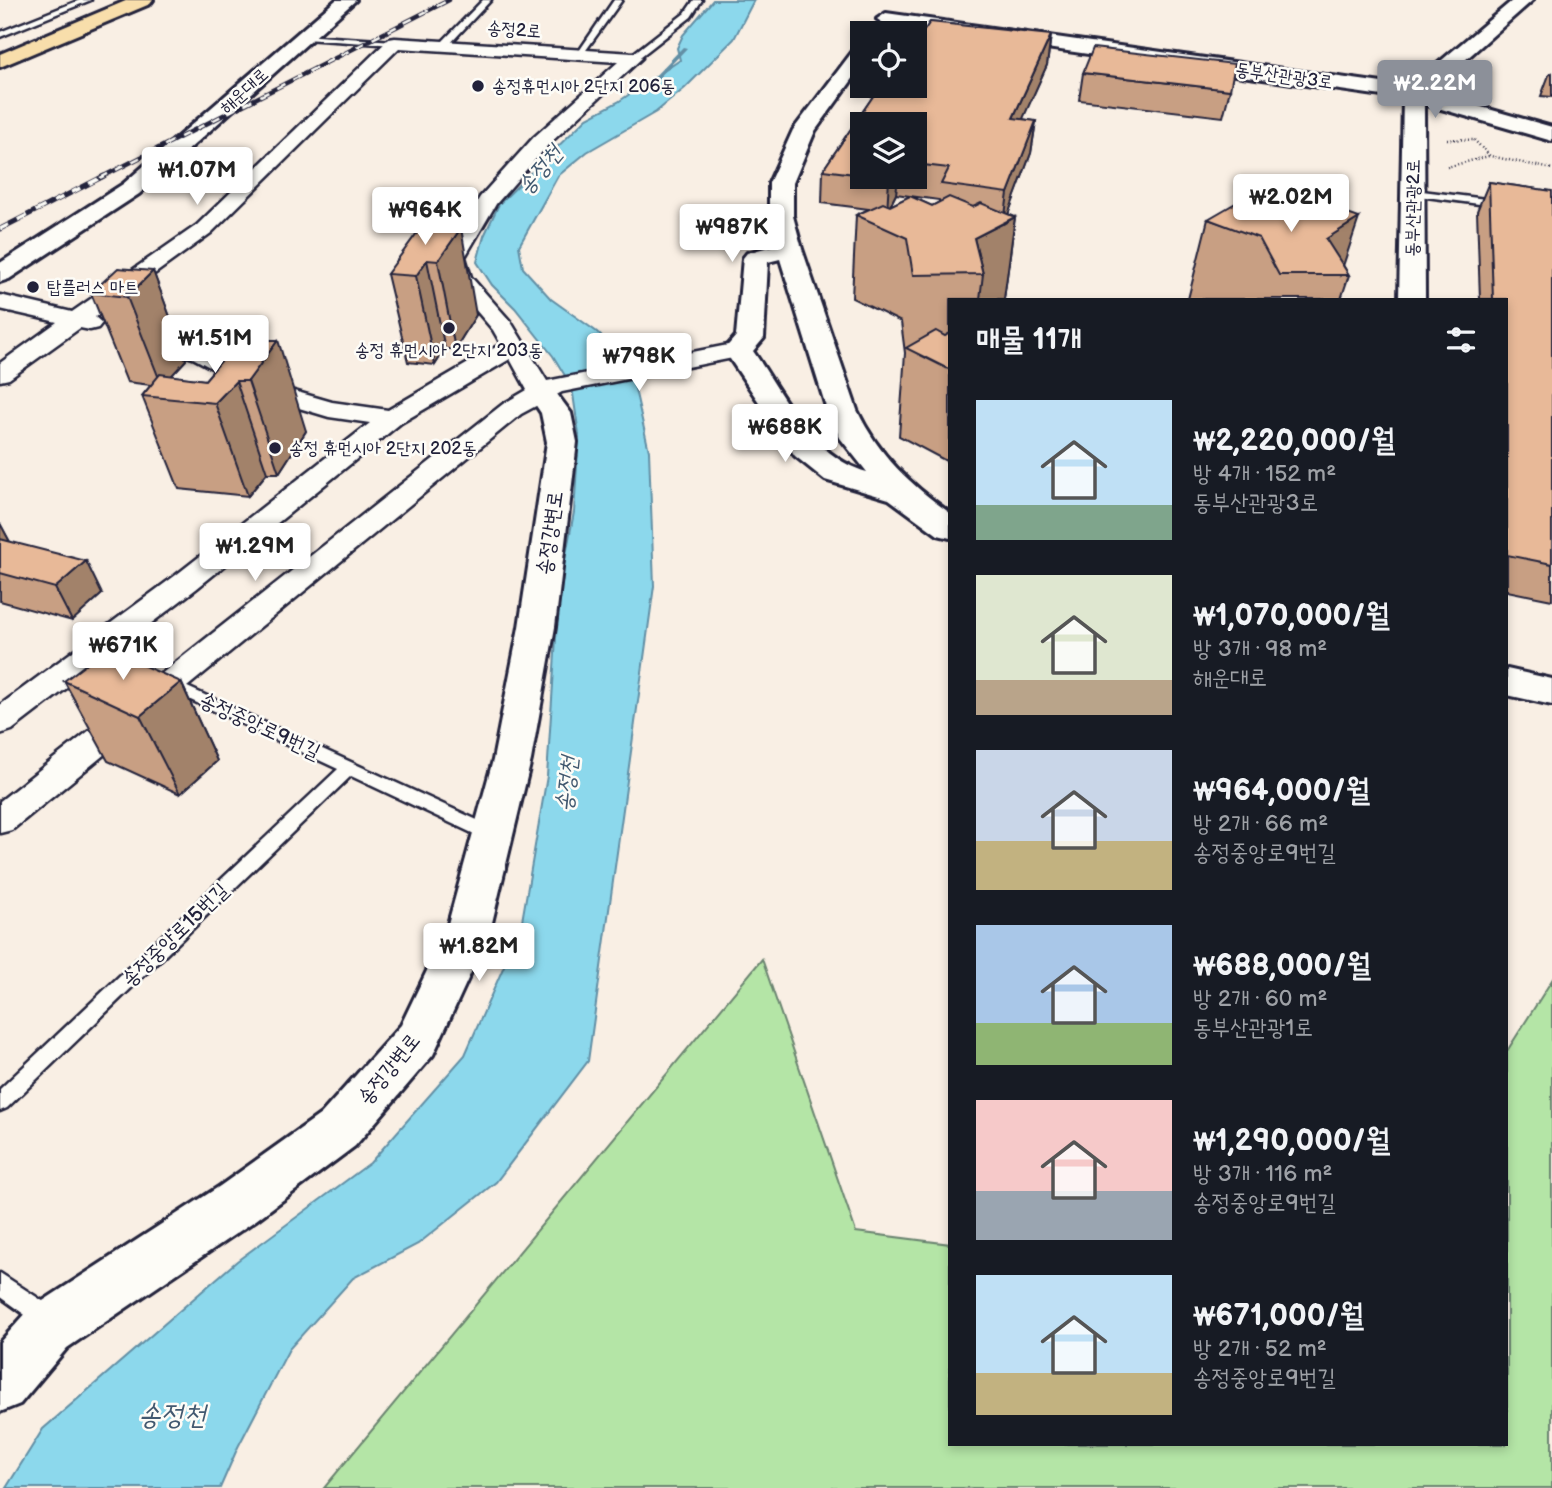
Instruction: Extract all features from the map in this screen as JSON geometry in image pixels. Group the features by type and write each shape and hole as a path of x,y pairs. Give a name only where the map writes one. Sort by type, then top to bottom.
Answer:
{"highway":[{"path":"0,50 119,0"},
{"path":"0,61 144,0"}],"street":[{"name":"해운대로","path":"0,274 131,190 347,0"},
{"path":"1414,94 1524,0"},
{"path":"886,21 906,2"},
{"name":"동부산관광3로","path":"927,32 1414,94 1552,134"},
{"name":"송정2로","path":"395,43 634,58"},
{"path":"0,374 204,229 395,43"},
{"path":"548,389 503,327 460,278 454,257 487,201 541,141 634,58"},
{"path":"850,68 804,130 781,183 781,216 789,249 842,410 855,439 900,492 948,527"},
{"name":"동부산관광2로","path":"1412,298 1414,94"},
{"path":"789,249 756,258 750,338 725,352 806,450 836,473 900,492"},
{"path":"0,302 160,338 202,353 278,394 329,409 392,418"},
{"path":"0,722 186,582 392,418 515,346"},
{"name":"송정중앙로9번길","path":"0,820 512,409 548,389 725,352"},
{"name":"송정강변로","path":"0,1384 48,1329 238,1203 338,1130 417,1040 468,931 512,760 537,627 562,442 548,389"},
{"path":"1508,682 1552,692"}],"lane":[{"path":"0,35 87,0"},
{"path":"443,46 487,0"},
{"path":"578,55 618,0"},
{"path":"634,58 688,15 698,0"},
{"name":"송정2로","path":"304,37 395,43"},
{"path":"1414,193 1513,205"},
{"name":"송정중앙로9번길","path":"170,684 493,835"},
{"name":"송정중앙로15번길","path":"0,1102 349,768"},
{"path":"0,1284 56,1323"}],"path":[{"path":"1447,139 1474,140 1480,135"},
{"path":"1474,140 1490,156"},
{"path":"1447,167 1490,156 1552,169"}],"green space":[{"path":"762,959 856,1232 948,1244 948,1446 1508,1446 1508,1049 1552,980 1552,1488 324,1488"}],"water":[{"name":"송정천","path":"713,0 754,0 734,39 685,88 656,112 587,152 558,176 519,246 523,268 551,299 597,332 617,352 632,376 649,451 654,586 588,1061 496,1182 418,1244 353,1278 289,1349 238,1447 220,1488 6,1488 43,1429 237,1261 370,1163 465,1055 521,927 547,776 559,592 574,512 579,435 572,387 553,356 515,308 492,285 477,262 484,236 499,204 587,118 618,102 680,60 677,48 683,35"}],"building":[{"path":"930,22 1051,35 1013,118 1036,121 1008,193 941,184 949,168 927,165 927,112 862,112 872,98 927,98 927,26"},
{"path":"1093,48 1235,64 1230,90 1083,73"},
{"path":"850,130 850,173 823,170"},
{"path":"1489,182 1552,191 1552,564 1508,555 1508,298 1493,298"},
{"path":"910,196 932,206 949,197 973,207 981,203 1015,217 974,238 983,274 913,275 907,238 856,215 883,203 890,206"},
{"path":"1246,197 1271,206 1285,198 1313,207 1319,204 1359,218 1326,239 1349,275 1279,275 1259,238 1208,219"},
{"path":"433,211 440,225 461,228 438,261 427,260 416,276 387,274"},
{"path":"118,268 153,271 127,297 91,293"},
{"path":"936,331 945,336 948,334 948,369 906,348"},
{"path":"239,340 278,340 248,381 236,381 215,403 142,396 160,374 205,380"},
{"path":"0,539 86,561 55,588 0,573"},
{"path":"106,649 181,682 140,716 64,681"}],"waterway":[{"name":"송정천","path":"651,83 685,48"}],"railway":[{"path":"100,178 449,0"},
{"path":"0,229 104,176"}],"place":[{"name":"송정휴먼시아 2단지 206동","path":"478,86"},
{"name":"탑플러스 마트","path":"33,287"},
{"name":"송정 휴먼시아 2단지 203동","path":"449,328"},
{"name":"송정 휴먼시아 2단지 202동","path":"275,448"}]}
